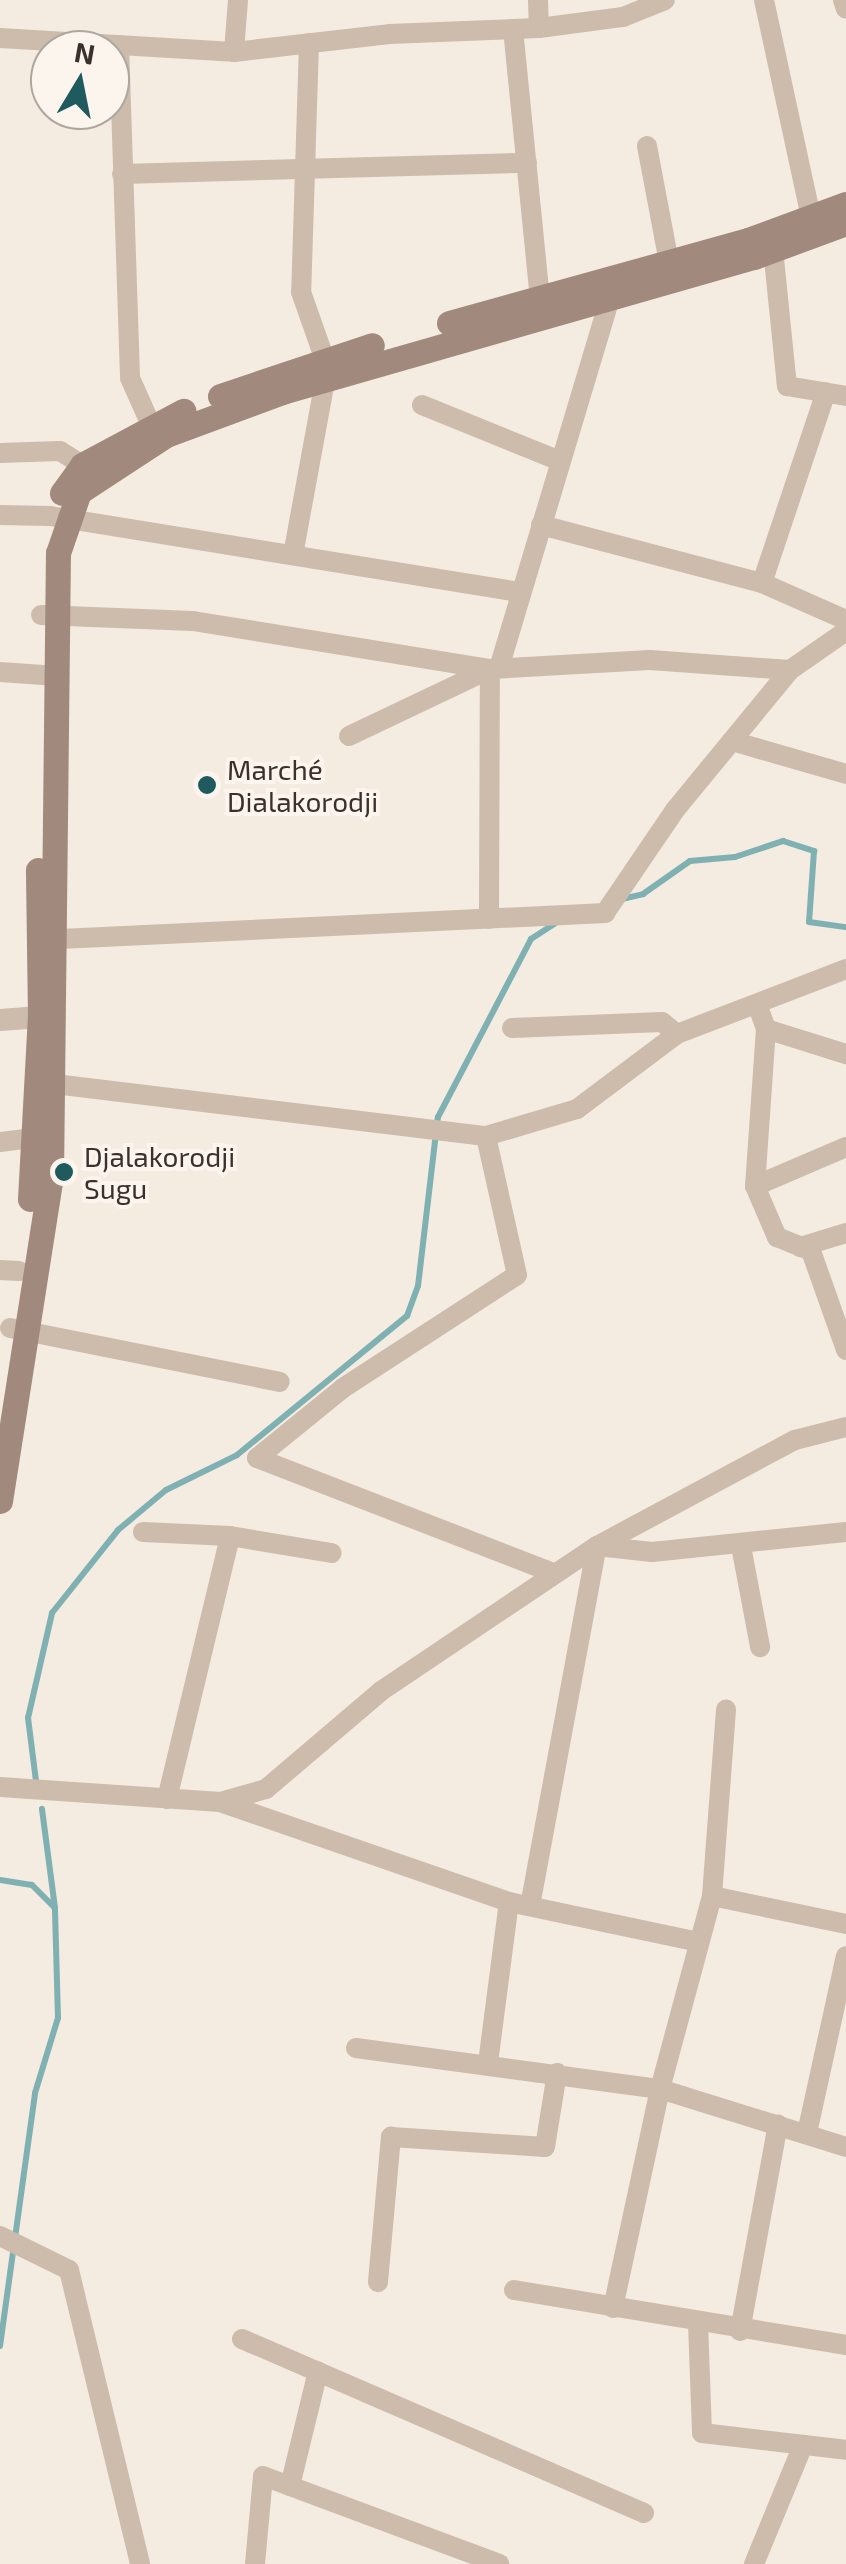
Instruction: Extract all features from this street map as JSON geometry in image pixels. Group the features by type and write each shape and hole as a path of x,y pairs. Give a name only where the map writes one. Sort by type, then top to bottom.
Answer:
{"main road":[{"path":"90,470 326,366 610,296 772,241 812,217 846,204"},
{"path":"0,1500 47,1083 49,615 59,517 90,470 150,423 540,298 669,262 846,223"},
{"path":"0,1390 18,1330 9,1271 44,1136"}],"street":[{"path":"234,52 238,0"},
{"path":"538,0 539,28"},
{"path":"130,46 234,52 309,43 539,28 624,17 665,0"},
{"path":"764,0 812,217"},
{"path":"843,0 846,9"},
{"path":"514,29 540,298"},
{"path":"0,38 30,40"},
{"path":"293,555 326,366 301,292 309,43"},
{"path":"121,130 130,378 150,423"},
{"path":"648,146 669,262"},
{"path":"122,174 526,163"},
{"path":"762,583 836,394 787,386 772,241"},
{"path":"489,918 494,668 521,592 610,296"},
{"path":"422,405 560,461"},
{"path":"0,453 60,451 90,470"},
{"path":"0,514 59,517 521,592"},
{"path":"541,525 762,583 846,620"},
{"path":"49,615 192,621 494,668 650,660 790,670"},
{"path":"46,939 605,912 790,670 846,632"},
{"path":"349,736 494,668"},
{"path":"0,672 48,676"},
{"path":"732,741 846,774"},
{"path":"47,1083 486,1136 577,1109 677,1034 846,969"},
{"path":"757,1004 766,1028 755,1186 777,1237 811,1251 846,1350"},
{"path":"0,1020 49,1017"},
{"path":"512,1028 662,1022 677,1034"},
{"path":"766,1028 846,1054"},
{"path":"0,1142 44,1136"},
{"path":"486,1136 517,1275 343,1388 257,1458 554,1574"},
{"path":"755,1186 846,1147"},
{"path":"800,1246 846,1233"},
{"path":"18,1330 280,1382"},
{"path":"220,1802 266,1789 382,1691 597,1546 795,1440 846,1426"},
{"path":"143,1532 230,1536 332,1553"},
{"path":"597,1546 652,1552 741,1546 846,1532"},
{"path":"167,1798 230,1536"},
{"path":"488,2063 597,1546"},
{"path":"741,1546 760,1647"},
{"path":"613,2308 660,2089 712,1896 726,1710"},
{"path":"0,1788 220,1802 519,1904 699,1942"},
{"path":"712,1896 846,1924"},
{"path":"806,2134 843,1987 846,1956"},
{"path":"356,2048 660,2089 846,2147"},
{"path":"378,2282 391,2137 545,2147 558,2074"},
{"path":"740,2330 778,2124"},
{"path":"3,2237 69,2270 140,2564"},
{"path":"514,2290 846,2345"},
{"path":"698,2323 702,2433 846,2450"},
{"path":"242,2339 644,2513"},
{"path":"290,2486 318,2372"},
{"path":"754,2564 802,2445"},
{"path":"255,2564 263,2476 499,2564"}],"waterway":[{"path":"622,899 643,894 690,861 735,857 783,841 814,851 809,922 846,927"},
{"path":"36,1781 28,1718 52,1613 118,1530 166,1490 237,1455 407,1316 418,1286 438,1117 531,939 559,921"},
{"path":"0,2346 35,2093 58,2018 55,1908 42,1809"},
{"path":"0,1880 32,1885 54,1907"}],"place":[{"name":"Marché Dialakorodji","path":"207,785"},
{"name":"Djalakorodji Sugu","path":"64,1172"}]}
